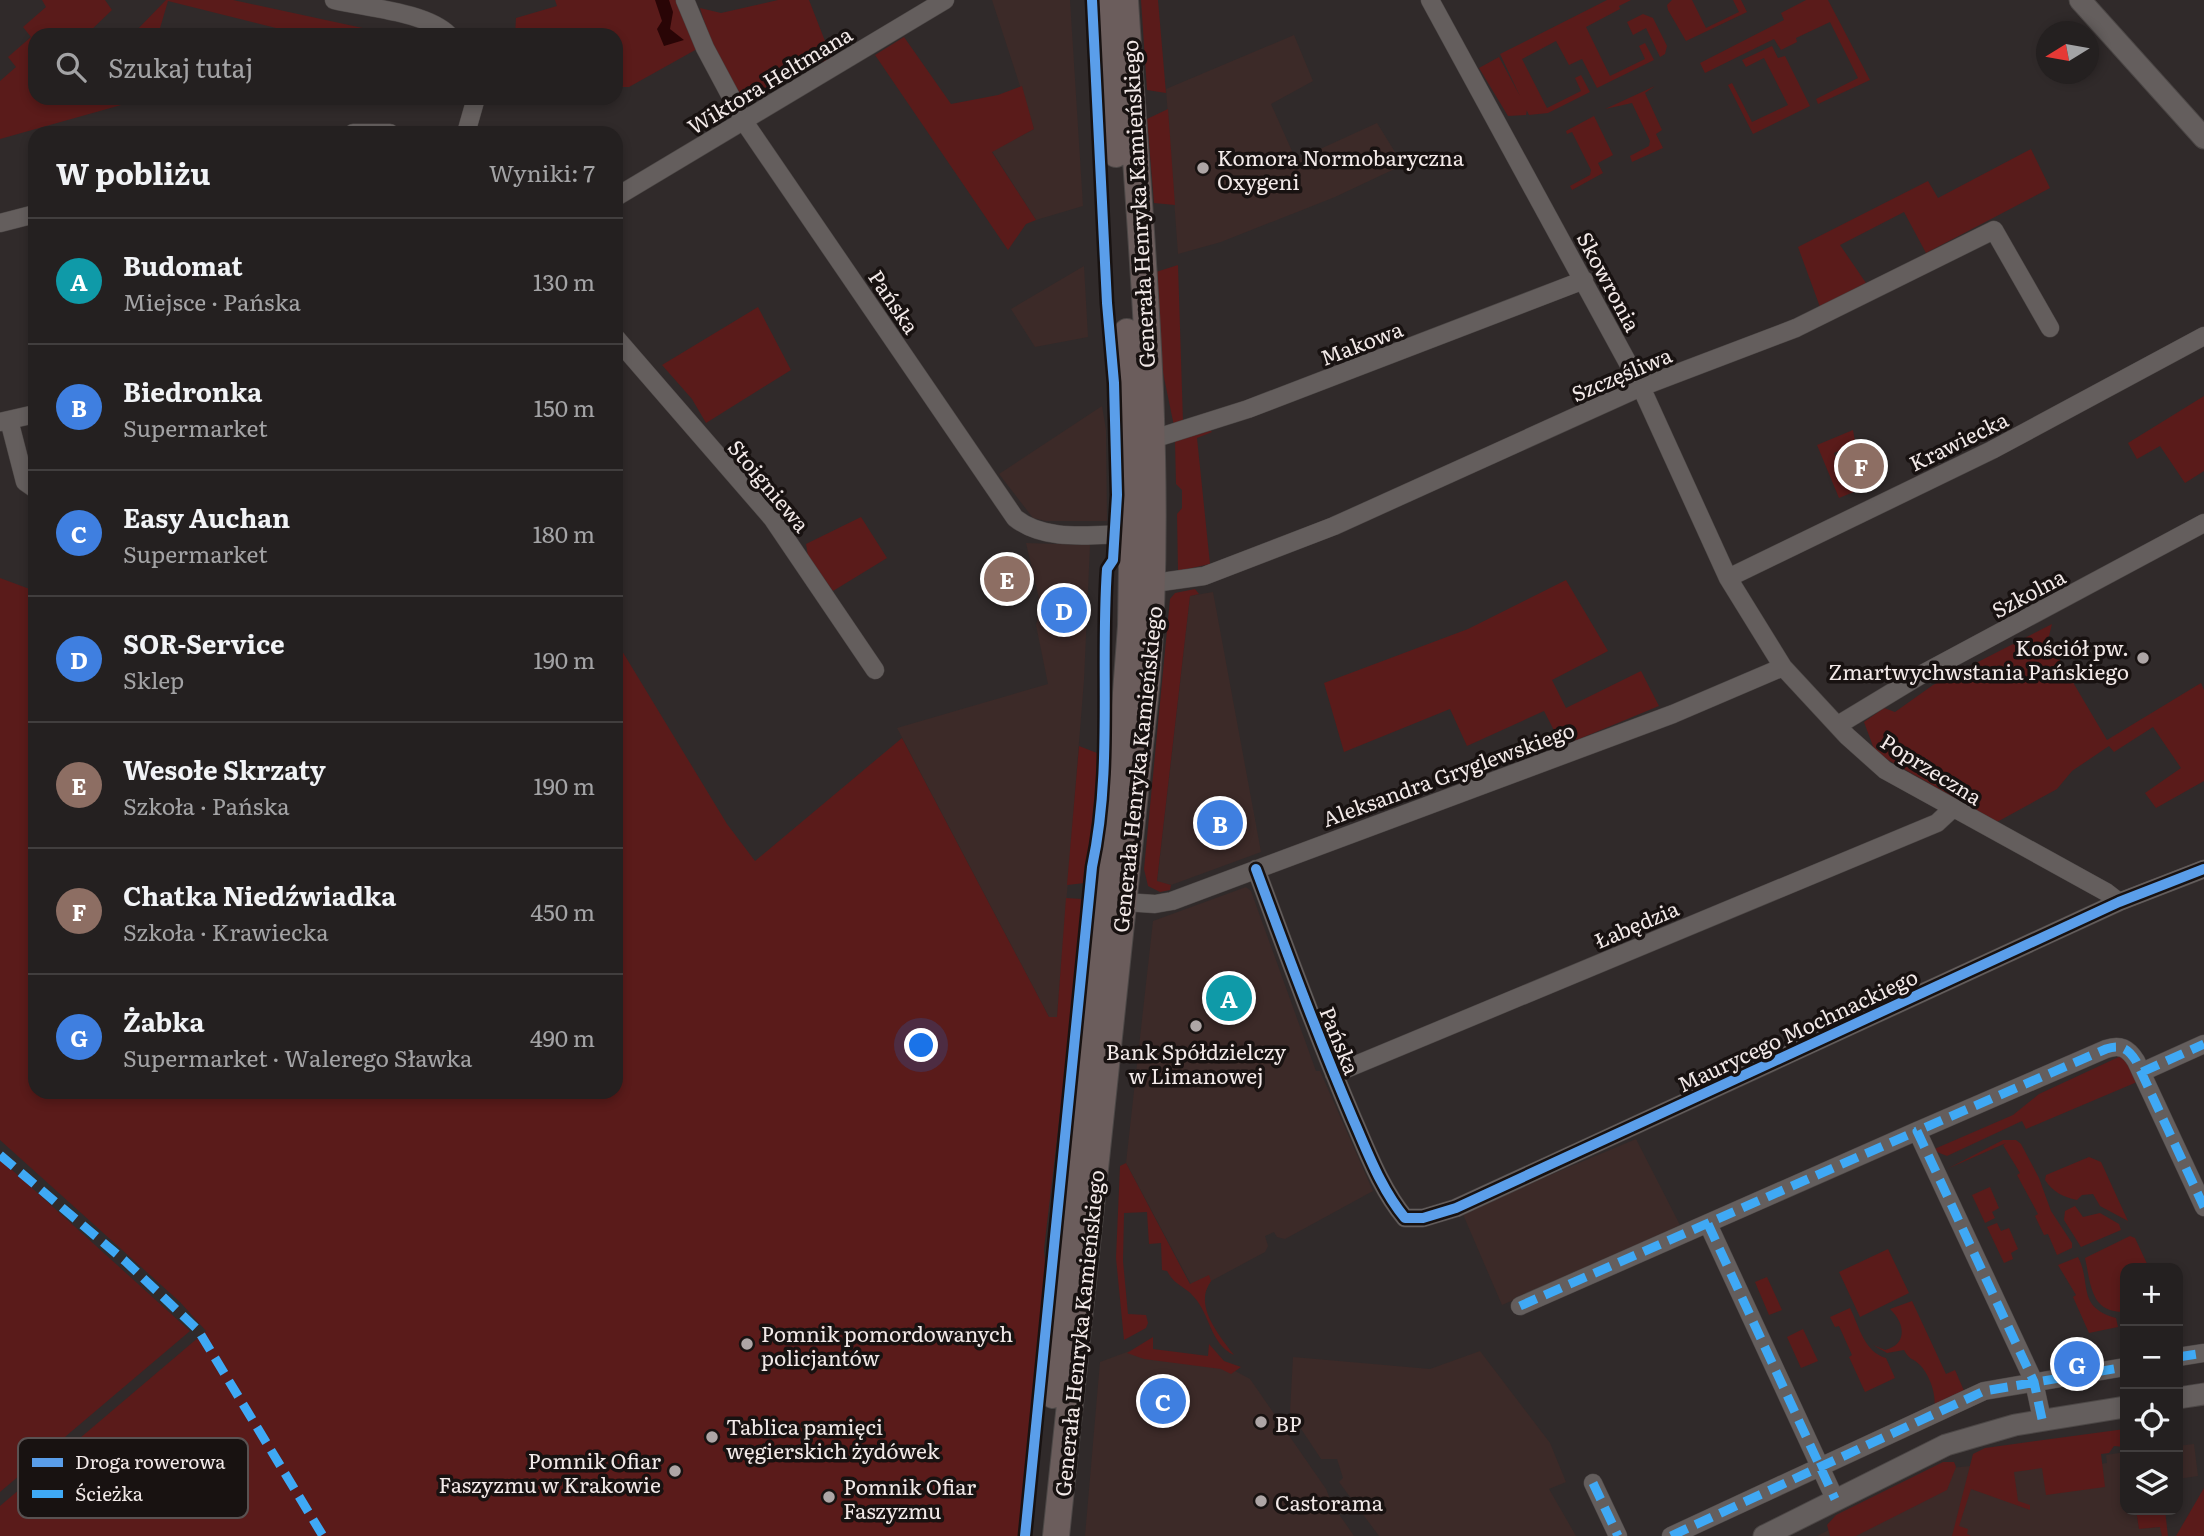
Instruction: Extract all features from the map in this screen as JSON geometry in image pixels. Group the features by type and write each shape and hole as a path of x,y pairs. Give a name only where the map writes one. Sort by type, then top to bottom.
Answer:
{"main road":[{"name":"Generała Henryka Kamieńskiego","path":"1038,1536 1122,746 1131,626 1133,534 1128,343 1107,0"},
{"name":"Generała Henryka Kamieńskiego","path":"1056,1536 1124,902 1154,583 1150,440 1125,0"}],"street":[{"path":"334,0 426,21 442,28"},
{"name":"Pańska","path":"685,0 705,48 744,122 1015,517 1030,530 1046,534 1133,534"},
{"name":"Wiktora Heltmana","path":"623,193 945,0"},
{"name":"Skowronia","path":"1430,0 1641,387 1728,578 1756,628"},
{"path":"2080,0 2204,138"},
{"path":"468,126 474,105"},
{"path":"0,223 28,216"},
{"name":"Szczęśliwa","path":"1154,583 1204,576 1315,534 1641,387 1796,328 1994,230 2050,328"},
{"name":"Makowa","path":"1150,440 1248,409 1584,280"},
{"name":"Krawiecka","path":"1728,578 1992,450 2204,336"},
{"name":"Stoigniewa","path":"623,346 772,518 875,670"},
{"path":"28,416 4,421 25,482 28,484"},
{"name":"Szkolna","path":"1838,724 1924,673 2204,523"},
{"name":"Poprzeczna","path":"1756,628 1783,667 1885,770 2106,892 2119,902"},
{"name":"Aleksandra Gryglewskiego","path":"1124,902 1156,904 1172,901 1673,714 1783,667"},
{"name":"Łabędzia","path":"1334,1074 1937,823 1952,809"},
{"name":"Pańska","path":"1256,869 1334,1074 1384,1188 1405,1218"},
{"name":"Maurycego Mochnackiego","path":"1405,1218 1423,1218 1456,1208 2119,902 2204,869"},
{"path":"2142,1072 2204,1044"},
{"path":"1520,1306 2116,1046 2130,1052 2142,1072 2204,1207"},
{"path":"1917,1131 2034,1382 2042,1419"},
{"path":"1708,1224 1835,1499"},
{"path":"2183,1356 2204,1353"},
{"path":"1671,1536 1984,1391 2120,1368"},
{"path":"2183,1397 2204,1394"},
{"path":"1764,1536 1946,1445 1989,1431 2042,1419 2120,1408"},
{"path":"1593,1483 1618,1536"}],"shaded area":[{"path":"42,0 105,0 112,10 93,28 28,28 28,33 23,27 46,7"},
{"path":"166,0 233,0 363,28 276,28 168,1 160,28 139,28"},
{"path":"555,0 677,0 697,49 629,87 623,87 623,28 515,28 516,18 557,6"},
{"path":"655,0 669,0 673,12 670,29 684,40 664,46 657,29 662,21"},
{"path":"778,0 809,0 832,59 816,64 756,100 746,101 718,57 700,8 721,13"},
{"path":"992,0 1070,0 1083,206 1036,220 992,151 1034,129"},
{"path":"1141,0 1158,0 1166,93 1147,90"},
{"path":"1607,0 1631,0 1586,27 1610,76 1645,59 1639,46 1645,43 1654,60 1597,88 1582,59 1569,65 1556,41 1522,59 1547,108 1581,91 1575,78 1581,75 1590,92 1548,113 1529,115 1500,54"},
{"path":"1672,0 1692,0 1706,28 1739,12 1733,0 1741,0 1747,12 1686,41 1668,10 1667,5"},
{"path":"1806,0 1828,0 1870,80 1818,104 1816,99 1858,78 1830,22 1796,38 1797,42 1781,50 1774,39 1705,73 1700,63 1784,20 1781,13"},
{"path":"1643,14 1653,18 1667,46 1665,54 1660,57 1646,28 1633,35 1627,22"},
{"path":"1294,35 1313,81 1271,104 1296,160 1377,123 1403,165 1335,197 1221,242 1178,254 1166,89"},
{"path":"904,37 951,104 998,95 1022,86 1034,129 992,152 1036,220 1026,224 1008,250 875,55"},
{"path":"28,40 28,105 121,105 46,126 28,126 28,131 0,139 0,81 16,67 8,57"},
{"path":"1772,46 1778,58 1785,56 1810,106 1753,134 1728,85 1732,83 1752,122 1788,105 1764,58 1746,67 1742,60"},
{"path":"1499,57 1527,109 1526,115 1508,116 1479,68"},
{"path":"1655,86 1645,93 1662,130 1656,134 1663,148 1632,162 1630,156 1649,146 1650,141 1632,103 1605,109"},
{"path":"1168,109 1175,205 1154,203 1147,119"},
{"path":"1594,116 1613,155 1598,163 1603,173 1572,190 1570,186 1590,175 1591,170 1572,132 1567,134 1566,131"},
{"path":"2031,149 2050,188 1926,253 1904,212 1840,245 1866,283 1820,307 1798,247 1928,181 1938,198"},
{"path":"1178,265 1183,422 1174,426 1161,363 1156,272"},
{"path":"1084,266 1088,337 1035,347 1011,309"},
{"path":"758,307 791,370 706,423 692,399 662,365"},
{"path":"2204,396 2204,471 2185,483 2160,446 2137,459 2128,443"},
{"path":"1102,406 1106,430 1107,521 1046,521 1033,518 999,474"},
{"path":"1210,430 1212,432 1197,438 1210,564 1178,571 1177,514 1182,508 1182,490 1176,484 1175,440"},
{"path":"1853,430 1856,447 1850,446 1834,453 1847,484 1858,480 1861,489 1839,498 1817,445"},
{"path":"861,517 887,558 833,591 808,556 806,544"},
{"path":"1026,543 1090,545 1084,680 1057,1018 1049,1017 897,728 1048,684 1036,625 1041,607"},
{"path":"0,578 28,588 28,1099 623,1099 623,653 727,824 755,861 902,738 1049,1017 1057,1017 1066,898 1082,899 1080,943 1044,1249 1046,1278 1020,1536 0,1536 0,1506 18,1491 18,1518 248,1518 248,1438 80,1438 206,1331 180,1302 0,1140"},
{"path":"1566,580 1608,651 1552,680 1566,708 1641,671 1659,706 1562,746 1544,711 1467,746 1450,709 1344,752 1324,683 1468,629"},
{"path":"1195,589 1199,594 1190,596 1157,881 1171,885 1170,890 1160,892 1148,886 1144,869 1170,599 1175,593"},
{"path":"1213,592 1261,852 1171,885 1157,882 1190,596"},
{"path":"2052,624 2048,640 2107,740 2201,683 2204,690 2204,781 2156,808 2145,793 2181,768 2153,727 2114,752 2109,746 2072,771 2057,789 1997,822 1881,756 1874,749 1864,722 1884,708 1895,712 1933,685"},
{"path":"1079,746 1097,753 1096,795 1085,883 1067,885"},
{"path":"1246,887 1251,891 1316,1071 1320,1071 1373,1191 1285,1239 1277,1237 1274,1232 1265,1236 1268,1246 1265,1252 1211,1281 1203,1296 1204,1303 1191,1284 1126,1163 1153,921"},
{"path":"2123,1055 2137,1082 2026,1129 2022,1121 1947,1156 1932,1150 2013,1115 2039,1094"},
{"path":"1636,1139 1681,1227 1502,1305 1462,1212"},
{"path":"2003,1140 2016,1140 2021,1144 2039,1178 2051,1211 2072,1243 2072,1248 2057,1255 2048,1234 2044,1235 2035,1216 2038,1214 2017,1175 2020,1173 2003,1145 2006,1143 1947,1169"},
{"path":"2089,1157 2101,1162 2128,1221 2100,1206 2093,1194 2082,1195 2077,1200 2072,1199 2055,1191 2045,1180 2046,1175"},
{"path":"0,1159 190,1331 64,1438 18,1438 18,1477 0,1492"},
{"path":"1126,1163 1190,1284 1209,1275 1211,1281 1206,1290 1206,1310 1215,1329 1234,1355 1220,1344 1194,1297 1167,1271 1162,1270 1161,1243 1149,1244 1147,1212 1124,1213 1123,1261 1128,1314 1146,1315 1148,1323 1146,1328 1124,1340 1116,1258 1120,1166"},
{"path":"1990,1187 1999,1208 1992,1212 1995,1218 1985,1223 1972,1195"},
{"path":"2075,1206 2083,1217 2100,1213 2119,1224 2121,1230 2081,1247 2064,1220 2065,1211"},
{"path":"1997,1223 2001,1231 2009,1228 2018,1249 2011,1253 2013,1259 2004,1263 1987,1227"},
{"path":"2130,1236 2135,1238 2147,1263 2120,1263 2120,1312 2105,1308 2094,1295 2085,1258"},
{"path":"1888,1249 1909,1293 1860,1317 1839,1272"},
{"path":"2078,1257 2090,1301 2095,1308 2116,1318 2118,1327 2089,1333 2073,1297 2076,1295 2058,1265"},
{"path":"1767,1277 1782,1310 1769,1315 1755,1282"},
{"path":"1912,1301 1946,1374 1955,1370 1965,1393 1934,1408 1931,1385 1920,1365 1904,1350 1887,1353 1873,1345 1885,1350 1898,1343 1901,1327 1890,1309"},
{"path":"1850,1308 1867,1344 1886,1358 1895,1378 1865,1392 1839,1326 1835,1327 1830,1317"},
{"path":"1803,1329 1818,1361 1801,1368 1787,1337"},
{"path":"1153,1337 1153,1349 1208,1356 1209,1344 1224,1361 1241,1367 1231,1374 1221,1369 1144,1359 1127,1353"},
{"path":"1135,1349 1215,1360 1250,1379 1326,1489 1332,1504 1354,1536 1085,1536 1100,1362"},
{"path":"1480,1351 1550,1443 1566,1482 1549,1489 1576,1536 1379,1536 1339,1482 1343,1478 1337,1459 1321,1459 1290,1412 1293,1357 1430,1369"},
{"path":"2120,1430 2120,1447 2114,1446 2109,1453 2101,1454 2105,1487 2046,1495 2042,1468 2014,1472 2018,1501 2030,1505 2030,1510 1971,1489 1959,1526 1968,1529 1967,1534 1971,1536 1952,1536 1973,1454 1985,1448"},
{"path":"2194,1444 2198,1476 2183,1478 2183,1445"},
{"path":"2120,1453 2120,1515 2137,1515 2139,1529 2161,1527 2162,1536 1817,1536 1951,1468 2045,1458 2048,1472 2107,1463 2106,1455"},
{"path":"1943,1462 1954,1462 1956,1467 1947,1490 1856,1536 1830,1536 1827,1525 1836,1515"},
{"path":"2204,1488 2204,1536 2176,1536"},
{"path":"2137,1515 2166,1515 2168,1536 2162,1536 2160,1527 2139,1529"}],"marked path":[{"path":"2142,1072 2204,1044"},
{"path":"2042,1419 2034,1382 1917,1131 2106,1049 2120,1047 2127,1050 2136,1061 2204,1207"},
{"path":"1520,1306 1917,1131"},
{"path":"0,1155 125,1261 198,1330 323,1536"},
{"path":"1708,1224 1835,1499"},
{"path":"2183,1356 2204,1353"},
{"path":"1671,1536 1984,1391 2120,1368"},
{"path":"1593,1483 1618,1536"}],"cycle path":[{"path":"1025,1536 1092,867 1102,793 1105,606 1107,569 1113,560 1117,495 1114,383 1107,303 1092,0"},
{"path":"1256,869 1353,1119 1382,1183 1405,1218 1423,1218 1456,1208 2119,902 2204,869"}],"place":[{"name":"Komora Normobaryczna Oxygeni","path":"1203,168"},
{"name":"Chatka Niedźwiadka","path":"1861,466"},
{"name":"Wesołe Skrzaty","path":"1007,579"},
{"name":"SOR-Service","path":"1064,610"},
{"name":"Kościół pw. Zmartwychwstania Pańskiego","path":"2143,658"},
{"name":"Biedronka","path":"1220,823"},
{"name":"Budomat","path":"1229,998"},
{"name":"Bank Spółdzielczy w Limanowej","path":"1196,1026"},
{"name":"Pomnik pomordowanych policjantów","path":"747,1344"},
{"name":"Żabka","path":"2077,1364"},
{"name":"Easy Auchan","path":"1163,1401"},
{"name":"BP","path":"1261,1422"},
{"name":"Tablica pamięci węgierskich żydówek","path":"712,1437"},
{"name":"Pomnik Ofiar Faszyzmu w Krakowie","path":"675,1471"},
{"name":"Pomnik Ofiar Faszyzmu","path":"829,1497"},
{"name":"Castorama","path":"1261,1501"}]}
